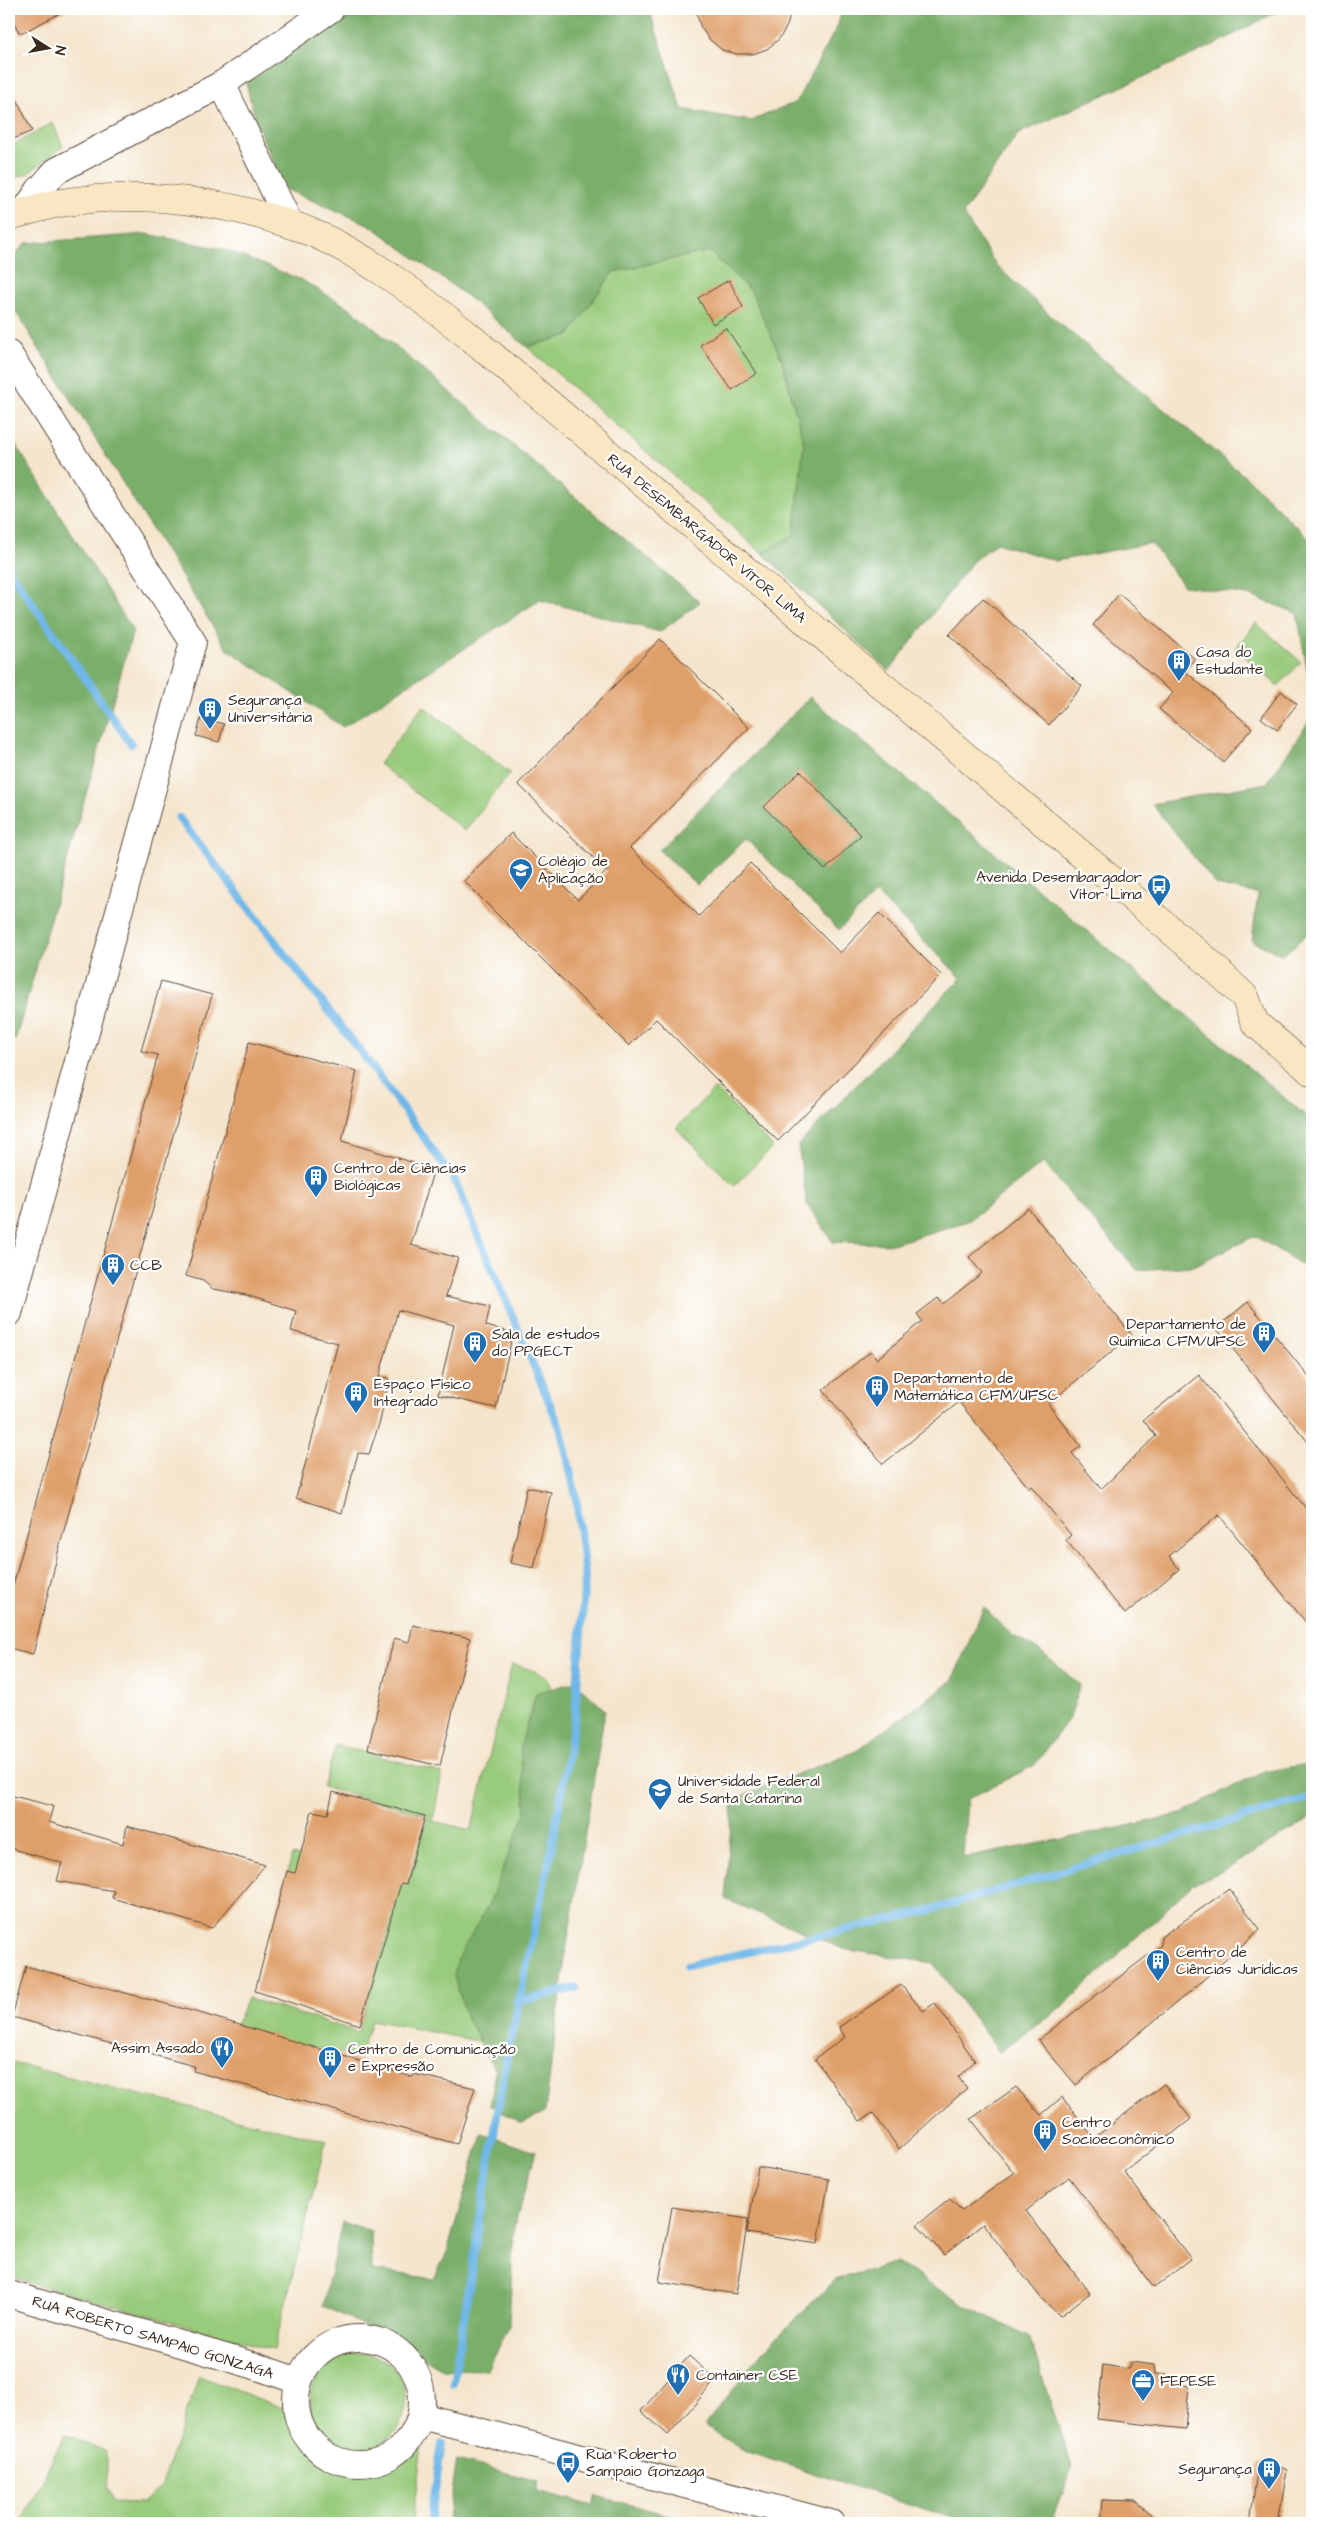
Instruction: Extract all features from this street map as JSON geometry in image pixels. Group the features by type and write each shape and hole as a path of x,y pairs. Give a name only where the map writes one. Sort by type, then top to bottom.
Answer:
{"main road":[{"name":"RUA DESEMBARGADOR VÍTOR LIMA","path":"16,214 60,203 150,197 200,201 290,224 337,246 374,267 436,310 475,341 1206,960 1244,997 1255,1023 1312,1072"}],"street":[{"path":"16,214 56,171 222,84 331,9"},
{"path":"222,84 290,224"},
{"path":"9,354 193,642 9,1313"},
{"name":"RUA ROBERTO SAMPAIO GONZAGA","path":"9,2294 252,2365 298,2381"},
{"path":"355,2337 374,2339 393,2346 408,2360 418,2377 423,2396 421,2416 412,2437 396,2454 376,2463 353,2466 327,2457 307,2439 296,2413 298,2381 305,2367 318,2352 335,2342 355,2337"},
{"path":"421,2416 831,2523"}],"green space":[{"path":"338,9 649,9 682,109 751,121 796,102 838,25 842,9 1282,9 1218,43 1018,134 963,214 997,266 1052,317 1254,484 1312,542 1312,698 1297,613 1248,595 1184,586 1151,543 1056,561 996,543 973,561 889,671 762,553 794,535 804,444 782,360 751,291 709,251 613,272 569,335 527,347 468,297 370,225 285,189 256,122 244,76"},
{"path":"53,123 63,147 27,174 9,179 9,147"},
{"path":"147,234 223,249 302,280 351,309 700,602 660,632 540,600 343,727 227,649 9,301 9,261 26,243"},
{"path":"709,251 751,291 782,360 804,444 794,535 762,553 527,347 569,335 613,272"},
{"path":"9,434 133,631 15,1041 9,1033"},
{"path":"1256,623 1301,662 1278,686 1235,648"},
{"path":"810,697 1312,1121 1312,1271 1255,1236 1193,1266 1137,1270 1043,1163 968,1221 893,1244 833,1242 807,1204 798,1145 961,978 876,893 839,930 746,839 697,885 659,850"},
{"path":"423,706 510,773 465,831 379,764"},
{"path":"1312,717 1312,930 1283,955 1252,941 1258,894 1216,885 1152,804 1267,783"},
{"path":"715,1088 773,1147 734,1186 676,1128"},
{"path":"984,1607 1012,1635 1040,1651 1080,1685 1070,1717 1035,1765 967,1799 963,1858 1181,1814 1259,1773 1312,1763 1312,1817 1227,1869 1193,1884 1062,2007 999,2052 933,1963 843,1949 725,1899 733,1799 856,1751 952,1681"},
{"path":"512,1664 535,1671 548,1679 554,1699 502,2046 371,2020 360,2058 235,2028 247,1998 358,2032 396,1906 288,1872 292,1855 407,1886 428,1815 323,1787 336,1745 442,1773 433,1821 471,1830"},
{"path":"575,1682 605,1710 565,1958 545,2112 522,2123 490,2105 496,2071 467,2019 454,1976 457,1961 489,1903 526,1811 520,1748 536,1693"},
{"path":"9,2062 326,2141 274,2350 9,2277"},
{"path":"482,2134 536,2152 514,2227 509,2326 488,2370 442,2369 359,2323 323,2306 342,2222 371,2232 372,2270 434,2279 447,2252"},
{"path":"897,2262 963,2305 1029,2336 1072,2468 1052,2523 968,2523 747,2452 705,2426 762,2352 835,2280"},
{"path":"358,2353 376,2356 392,2367 403,2383 406,2401 403,2419 392,2435 376,2446 358,2449 340,2446 324,2435 313,2419 310,2401 313,2383 324,2367 340,2356"},
{"path":"199,2376 296,2413 302,2429 315,2448 325,2455 348,2464 361,2465 385,2460 396,2454 412,2437 423,2439 412,2523 21,2523 65,2434 107,2452 107,2487 113,2502 143,2503 162,2484"},
{"path":"457,2460 538,2481 536,2491 593,2505 596,2496 700,2523 447,2523"}],"building":[{"path":"9,9 68,9 20,34 9,13"},
{"path":"695,9 792,9 787,26 779,39 767,49 753,54 737,54 722,50 710,40 701,28"},
{"path":"9,83 32,131 9,141"},
{"path":"729,280 743,307 713,324 698,298"},
{"path":"726,328 757,373 732,390 700,345"},
{"name":"Casa do Estudante","path":"1119,594 1195,659 1185,671 1252,728 1223,762 1159,709 1173,693 1093,625"},
{"path":"983,598 1082,686 1049,725 949,635"},
{"name":"Colégio de Aplicação","path":"660,639 749,728 630,848 699,916 750,863 840,953 879,913 941,975 778,1141 656,1019 629,1046 464,881 511,833 578,900 607,871 518,784"},
{"path":"1281,691 1297,704 1277,730 1261,718"},
{"name":"Segurança Universitária","path":"201,718 224,724 219,742 196,736"},
{"path":"800,771 861,835 825,870 764,807"},
{"name":"CCB","path":"161,981 212,995 61,1541 33,1654 9,1648 9,1600 158,1055 141,1051"},
{"name":"Centro de Ciências Biológicas","path":"249,1042 357,1071 342,1141 434,1169 411,1245 458,1258 446,1296 490,1306 486,1326 513,1333 496,1408 438,1395 454,1325 398,1310 379,1377 389,1378 380,1421 369,1454 358,1453 342,1513 296,1498 338,1343 291,1331 296,1311 246,1295 213,1289 203,1281 186,1276"},
{"path":"1028,1208 1132,1335 1048,1404 1081,1446 1072,1453 1101,1489 1156,1436 1143,1420 1199,1375 1312,1516 1312,1630 1219,1515 1169,1556 1179,1569 1125,1614 1066,1540 1071,1535 1031,1486 1029,1488 959,1402 883,1464 823,1390 871,1351 877,1359 922,1321 917,1314 938,1298 943,1304 982,1273 969,1257"},
{"name":"Departamento de Química CFM/UFSC","path":"1248,1302 1312,1381 1312,1447 1216,1328"},
{"path":"527,1487 551,1492 534,1568 510,1563"},
{"path":"413,1625 470,1638 440,1766 368,1749 394,1638 409,1642"},
{"path":"333,1792 425,1816 406,1884 401,1883 360,2025 255,1991 287,1871 295,1873 312,1811 328,1814"},
{"path":"9,1795 53,1806 49,1822 123,1844 127,1826 265,1865 212,1928 112,1898 114,1891 57,1881 62,1863 9,1848"},
{"name":"Centro de Ciências Jurídicas","path":"1229,1889 1260,1929 1193,1989 1076,2085 1038,2040 1161,1945 1161,1937"},
{"name":"Centro de Comunicação e Expressão","path":"26,1966 203,2014 413,2077 414,2074 475,2088 457,2144 193,2071 194,2066 12,2017"},
{"path":"901,1985 923,2011 935,2003 975,2061 958,2077 967,2088 899,2149 873,2113 860,2121 815,2059 845,2037 839,2027"},
{"name":"Centro Socioeconômico","path":"1164,2084 1191,2119 1124,2172 1191,2259 1154,2288 1069,2177 1026,2211 1090,2293 1060,2316 1041,2298 983,2224 944,2255 917,2225 950,2199 962,2211 1014,2173 971,2119 1016,2087 1041,2115 1062,2097 1094,2138"},
{"path":"758,2167 829,2179 818,2244 747,2233"},
{"path":"672,2207 748,2219 736,2294 659,2282"},
{"name":"Container CSE","path":"689,2356 716,2380 668,2435 641,2411"},
{"name":"FEPESE","path":"1131,2362 1154,2365 1155,2374 1166,2374 1166,2382 1189,2386 1185,2429 1097,2419 1103,2365 1128,2369"},
{"name":"Segurança","path":"1272,2463 1287,2470 1278,2523 1250,2523 1258,2464"},
{"name":"Segurança","path":"1102,2500 1136,2501 1162,2523 1100,2523"}],"waterway":[{"path":"9,570 131,744"},
{"path":"179,818 364,1056 454,1179 561,1430 576,1497 585,1576 575,1716 551,1851 506,2061 453,2383"},
{"path":"687,1966 931,1910 1312,1797"},
{"path":"517,2002 576,1988"},
{"path":"430,2523 442,2444"}],"place":[{"name":"Casa do Estudante","path":"1179,682"},
{"name":"Segurança Universitária","path":"210,730"},
{"name":"Colégio de Aplicação","path":"521,891"},
{"name":"Avenida Desembargador Vítor Lima","path":"1159,907"},
{"name":"Centro de Ciências Biológicas","path":"316,1198"},
{"name":"CCB","path":"113,1286"},
{"name":"Departamento de Química CFM/UFSC","path":"1264,1354"},
{"name":"Sala de estudos do PPGECT","path":"475,1364"},
{"name":"Departamento de Matemática CFM/UFSC","path":"877,1408"},
{"name":"Espaço Físico Integrado","path":"356,1414"},
{"name":"Universidade Federal de Santa Catarina","path":"660,1811"},
{"name":"Centro de Ciências Jurídicas","path":"1158,1982"},
{"name":"Assim Assado","path":"222,2069"},
{"name":"Centro de Comunicação e Expressão","path":"330,2079"},
{"name":"Centro Socioeconômico","path":"1045,2152"},
{"name":"Container CSE","path":"678,2396"},
{"name":"FEPESE","path":"1143,2402"},
{"name":"Rua Roberto Sampaio Gonzaga","path":"568,2484"},
{"name":"Segurança","path":"1269,2490"}]}
